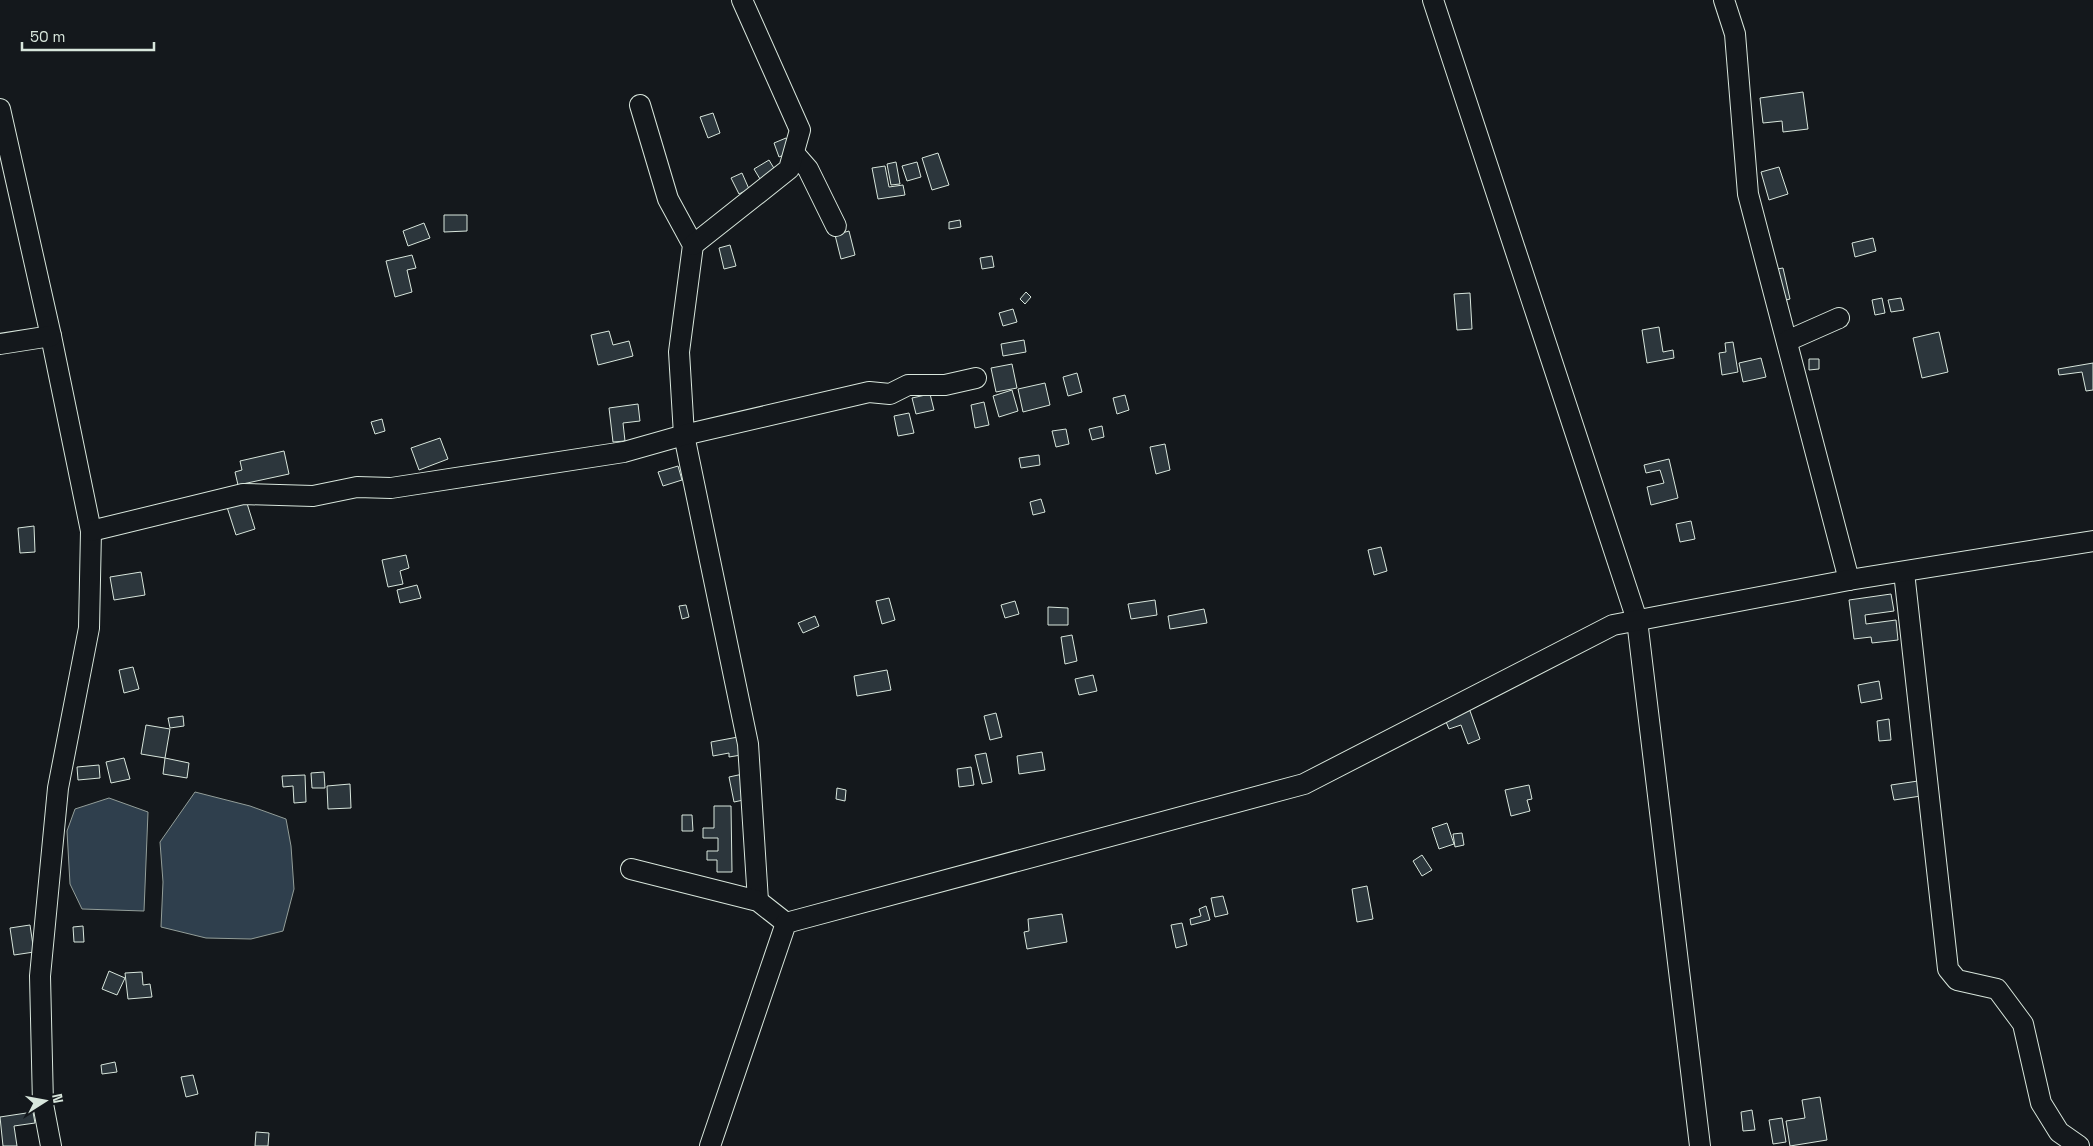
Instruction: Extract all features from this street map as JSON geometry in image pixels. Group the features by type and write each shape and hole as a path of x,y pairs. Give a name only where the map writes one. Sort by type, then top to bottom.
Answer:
{"street":[{"path":"693,245 789,169 800,130 742,0"},
{"path":"1434,0 1637,620 1700,1146"},
{"path":"1724,0 1735,34 1748,194 1849,580"},
{"path":"640,104 668,199 693,245 679,352 684,436 748,744 758,901"},
{"path":"0,109 51,336 91,531 90,628 58,788 40,976 43,1104 51,1146"},
{"path":"794,154 808,169 836,226"},
{"path":"1787,341 1839,318"},
{"path":"0,344 51,336"},
{"path":"91,531 243,494 313,496 356,488 391,488 624,452 869,392 890,394 908,385 946,385 976,378"},
{"path":"786,923 1304,784 1613,625 1849,580 2093,541"},
{"path":"1904,572 1948,969 1956,980 1997,988 2023,1024 2041,1103 2059,1132 2078,1146"},
{"path":"631,869 758,901 786,923"},
{"path":"710,1146 786,923"}],"water":[{"path":"195,792 250,806 286,819 291,846 294,889 283,931 251,939 206,938 161,927 163,882 160,842"},
{"path":"109,798 148,812 144,911 82,909 70,884 67,831 75,809"}],"building":[{"path":"1803,92 1808,129 1783,132 1782,121 1763,123 1760,98"},
{"path":"713,113 720,133 708,138 700,117"},
{"path":"786,138 791,152 779,157 774,143"},
{"path":"938,153 949,185 932,190 922,158"},
{"path":"769,160 778,175 763,184 754,169"},
{"path":"896,162 900,184 891,185 887,164"},
{"path":"917,162 921,177 907,181 902,166"},
{"path":"885,166 889,187 903,185 905,195 878,199 872,168"},
{"path":"1779,167 1788,194 1769,200 1761,172"},
{"path":"742,173 749,189 739,194 731,178"},
{"path":"444,215 467,215 467,231 444,232"},
{"path":"960,220 961,227 949,229 949,222"},
{"path":"424,223 430,238 408,246 403,231"},
{"path":"849,231 855,255 841,259 835,235"},
{"path":"1873,238 1876,251 1855,257 1852,243"},
{"path":"730,245 736,266 724,269 719,248"},
{"path":"412,255 416,268 407,270 412,292 395,297 386,261"},
{"path":"992,256 994,267 982,269 980,258"},
{"path":"1783,268 1790,299 1778,302 1771,270"},
{"path":"1026,292 1031,297 1025,304 1020,299"},
{"path":"1470,293 1472,329 1457,330 1454,294"},
{"path":"1882,298 1885,313 1875,315 1872,300"},
{"path":"1901,298 1904,310 1891,312 1888,300"},
{"path":"1013,309 1017,322 1003,326 999,313"},
{"path":"1659,327 1663,352 1673,350 1674,358 1647,363 1642,330"},
{"path":"609,331 613,345 629,341 633,356 598,365 591,335"},
{"path":"1939,332 1948,372 1922,378 1913,338"},
{"path":"1024,340 1026,352 1003,356 1001,344"},
{"path":"1733,342 1738,372 1722,375 1719,353 1726,352 1725,343"},
{"path":"1761,358 1766,377 1743,382 1739,363"},
{"path":"1809,359 1819,359 1819,369 1809,370"},
{"path":"2093,363 2093,390 2086,391 2082,372 2059,375 2058,369"},
{"path":"1012,364 1017,388 996,392 991,368"},
{"path":"1077,373 1082,392 1068,396 1063,377"},
{"path":"1045,383 1050,405 1023,412 1018,389"},
{"path":"1012,390 1018,411 999,417 993,396"},
{"path":"930,394 934,410 916,414 912,398"},
{"path":"1125,395 1129,410 1117,414 1113,398"},
{"path":"984,402 989,425 975,428 971,405"},
{"path":"638,404 640,421 623,423 625,441 613,442 609,408"},
{"path":"909,413 914,433 898,436 894,416"},
{"path":"382,419 385,431 375,434 371,422"},
{"path":"1102,426 1104,437 1092,440 1089,429"},
{"path":"1066,429 1069,444 1056,447 1052,431"},
{"path":"440,438 448,459 419,470 411,448"},
{"path":"1165,444 1170,470 1156,474 1150,447"},
{"path":"284,451 289,474 238,485 235,472 242,470 240,461"},
{"path":"1039,455 1040,465 1021,468 1019,458"},
{"path":"1669,459 1678,498 1651,505 1647,487 1664,483 1660,470 1646,473 1644,465"},
{"path":"678,466 682,480 663,486 658,472"},
{"path":"245,497 255,529 236,535 226,504"},
{"path":"1041,499 1045,512 1033,515 1030,502"},
{"path":"1691,521 1695,539 1680,542 1676,524"},
{"path":"34,526 35,552 20,553 18,528"},
{"path":"1381,547 1387,571 1374,575 1368,550"},
{"path":"406,555 409,568 400,571 403,584 388,587 382,560"},
{"path":"141,572 145,595 114,600 110,577"},
{"path":"417,585 421,598 400,603 397,590"},
{"path":"1891,594 1894,611 1865,615 1866,624 1896,620 1898,640 1872,643 1871,637 1854,639 1849,600"},
{"path":"889,598 895,620 882,624 876,601"},
{"path":"1155,600 1157,615 1131,619 1128,604"},
{"path":"1015,601 1019,614 1005,618 1001,605"},
{"path":"686,605 689,617 682,619 679,606"},
{"path":"1048,607 1068,608 1068,625 1048,625"},
{"path":"1204,609 1207,623 1170,629 1168,616"},
{"path":"815,616 819,626 803,633 798,623"},
{"path":"1072,635 1077,661 1065,664 1061,637"},
{"path":"133,667 139,689 124,693 119,670"},
{"path":"887,670 891,690 857,696 854,676"},
{"path":"1093,675 1097,691 1079,695 1075,679"},
{"path":"1879,681 1882,699 1861,703 1858,685"},
{"path":"1469,708 1480,739 1468,744 1461,725 1449,729 1444,717"},
{"path":"996,713 1002,737 990,740 984,716"},
{"path":"183,716 184,726 170,728 168,718"},
{"path":"1889,719 1891,740 1879,741 1877,721"},
{"path":"146,725 170,729 165,758 141,754"},
{"path":"738,737 741,755 729,757 729,753 713,756 711,742"},
{"path":"1042,752 1045,770 1019,774 1017,756"},
{"path":"986,753 992,782 982,784 975,755"},
{"path":"124,758 130,779 111,783 106,762"},
{"path":"165,758 189,763 187,778 163,774"},
{"path":"99,765 100,778 78,780 77,767"},
{"path":"971,767 974,785 959,787 957,769"},
{"path":"324,772 325,788 312,788 311,773"},
{"path":"743,774 748,799 734,802 729,777"},
{"path":"305,775 306,802 294,803 293,786 283,787 282,776"},
{"path":"1918,781 1921,796 1894,800 1891,785"},
{"path":"350,784 351,808 328,809 327,786"},
{"path":"1529,785 1532,799 1527,800 1530,811 1511,816 1505,790"},
{"path":"837,788 846,790 845,801 836,799"},
{"path":"714,806 731,806 732,872 717,872 717,860 707,860 707,851 718,851 718,838 703,838 703,828 714,828"},
{"path":"682,815 692,815 693,831 682,831"},
{"path":"1447,823 1454,844 1439,849 1432,828"},
{"path":"1462,833 1464,845 1455,847 1453,834"},
{"path":"1422,855 1432,870 1422,876 1413,861"},
{"path":"1367,886 1373,919 1357,922 1352,889"},
{"path":"1223,896 1228,914 1215,917 1211,898"},
{"path":"1206,906 1210,920 1191,925 1190,919 1201,916 1199,909"},
{"path":"1062,914 1067,942 1027,949 1024,932 1029,931 1028,919"},
{"path":"1182,923 1187,945 1176,948 1171,925"},
{"path":"30,925 34,952 14,955 10,928"},
{"path":"83,926 84,942 74,942 73,927"},
{"path":"109,971 125,978 117,995 102,989"},
{"path":"142,972 143,985 150,984 152,997 128,999 125,973"},
{"path":"115,1062 117,1072 102,1074 101,1065"},
{"path":"193,1075 198,1094 186,1097 181,1077"},
{"path":"1820,1097 1827,1140 1790,1146 1786,1121 1805,1118 1802,1100"},
{"path":"1752,1110 1755,1130 1743,1131 1741,1112"},
{"path":"33,1112 35,1123 14,1126 17,1146 3,1146 0,1117"},
{"path":"1782,1118 1786,1142 1773,1144 1769,1120"},
{"path":"256,1132 269,1133 268,1146 255,1146"}]}
